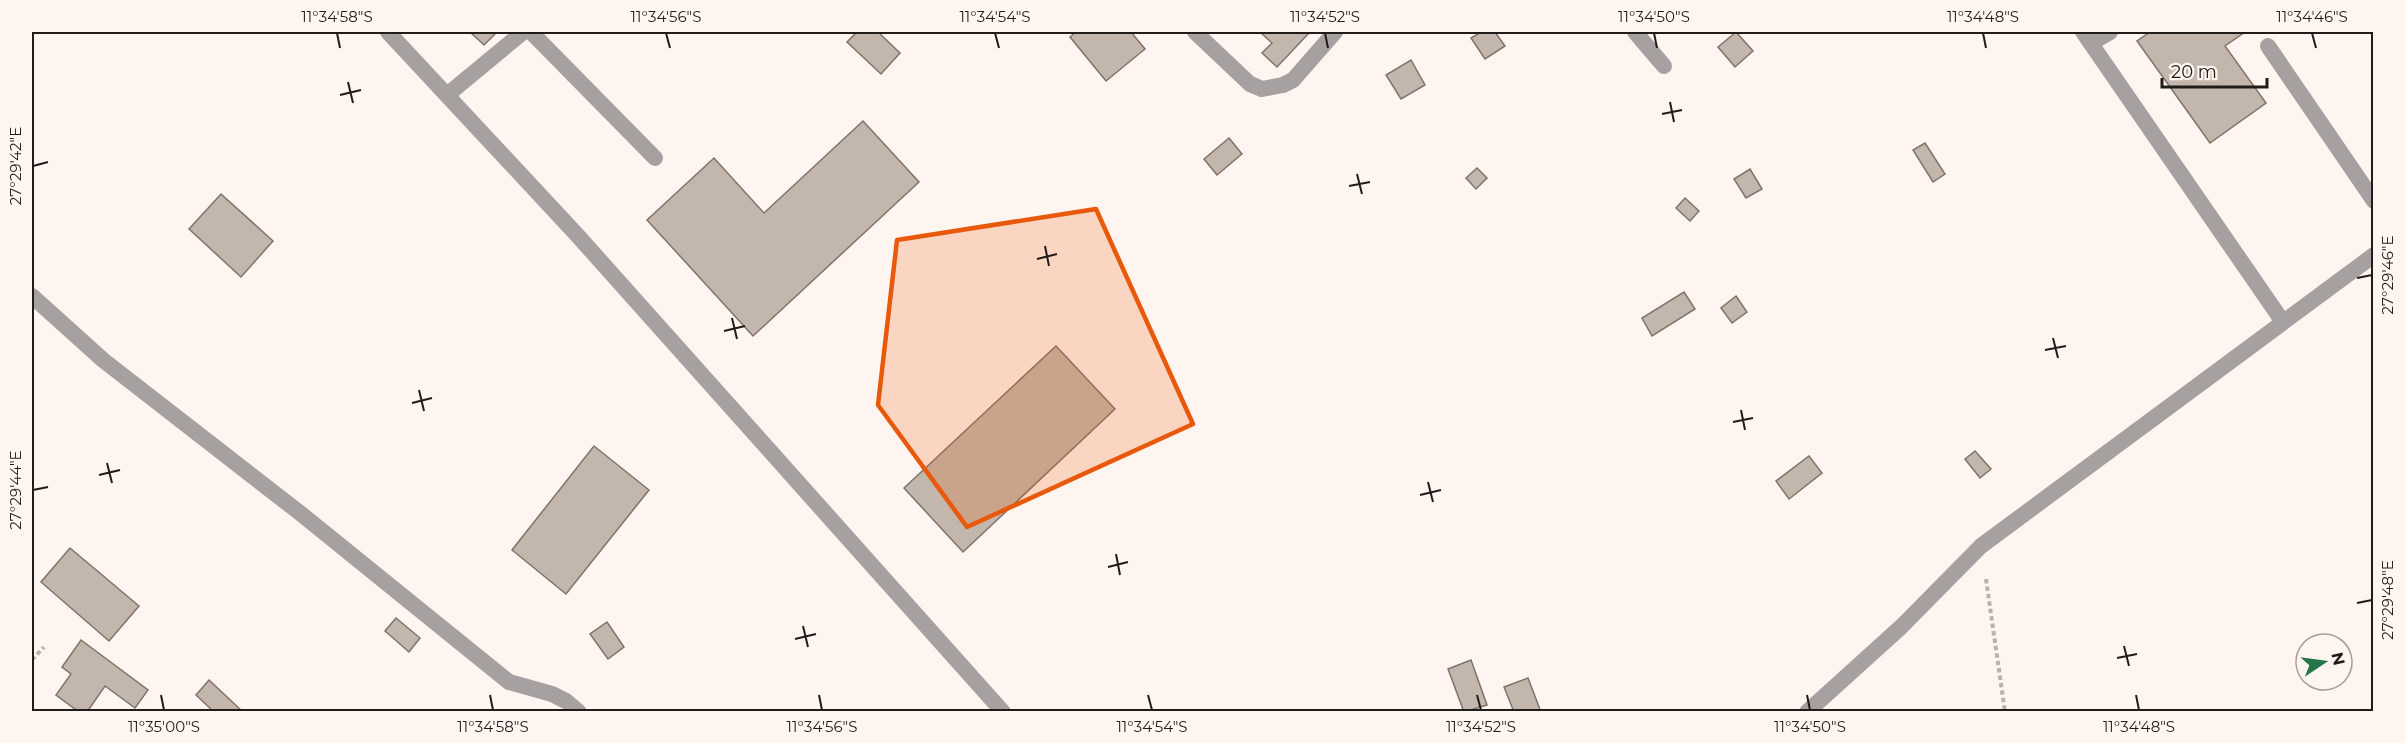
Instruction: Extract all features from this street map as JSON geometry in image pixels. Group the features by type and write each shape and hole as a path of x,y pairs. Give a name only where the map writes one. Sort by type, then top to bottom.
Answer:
{"street":[{"path":"388,32 578,236 1003,711"},
{"path":"447,95 523,32"},
{"path":"531,32 655,158"},
{"path":"1195,32 1250,84 1262,89 1283,85 1293,80 1335,32"},
{"path":"1635,32 1664,66"},
{"path":"2110,32 2087,38 2283,322"},
{"path":"2268,46 2373,201"},
{"path":"1807,711 1901,627 1981,546 2373,255"},
{"path":"32,296 103,360 300,513 508,682 552,694 579,711"}],"path":[{"path":"1981,546 2005,711"},
{"path":"32,660 44,648"}],"highlighted area":[{"path":"1096,209 1193,424 967,527 878,405 897,240"}],"building":[{"path":"470,32 497,32 484,45"},
{"path":"857,32 878,32 900,53 881,74 847,42"},
{"path":"1076,32 1131,32 1145,49 1106,81 1070,37"},
{"path":"1260,32 1310,32 1277,67 1262,53 1272,43"},
{"path":"1481,32 1495,32 1505,46 1485,59 1471,38"},
{"path":"1736,32 1753,51 1735,67 1718,47"},
{"path":"2150,32 2245,32 2225,46 2266,103 2210,143 2137,41"},
{"path":"1411,60 1425,85 1401,99 1386,75"},
{"path":"863,121 919,182 753,336 647,220 714,158 764,213"},
{"path":"1229,138 1242,154 1217,175 1204,159"},
{"path":"1925,143 1945,174 1933,182 1913,150"},
{"path":"1477,168 1487,178 1476,189 1466,178"},
{"path":"1750,169 1762,189 1746,198 1734,179"},
{"path":"221,194 273,241 241,277 189,229"},
{"path":"1685,198 1699,211 1690,221 1676,208"},
{"path":"1684,292 1695,309 1652,336 1642,318"},
{"path":"1736,296 1747,312 1732,323 1721,308"},
{"path":"1056,346 1115,409 963,552 904,488"},
{"path":"594,446 649,490 566,594 512,550"},
{"path":"1975,451 1991,469 1980,478 1965,459"},
{"path":"1809,456 1822,473 1789,499 1776,481"},
{"path":"70,548 139,606 109,641 41,582"},
{"path":"396,618 420,638 409,652 385,631"},
{"path":"607,622 624,647 608,659 590,634"},
{"path":"81,640 148,690 135,708 105,686 87,712 79,712 56,695 71,674 62,667"},
{"path":"1471,660 1487,705 1464,712 1448,669"},
{"path":"1528,678 1541,712 1514,712 1504,687"},
{"path":"209,680 243,712 214,712 196,695"}]}
